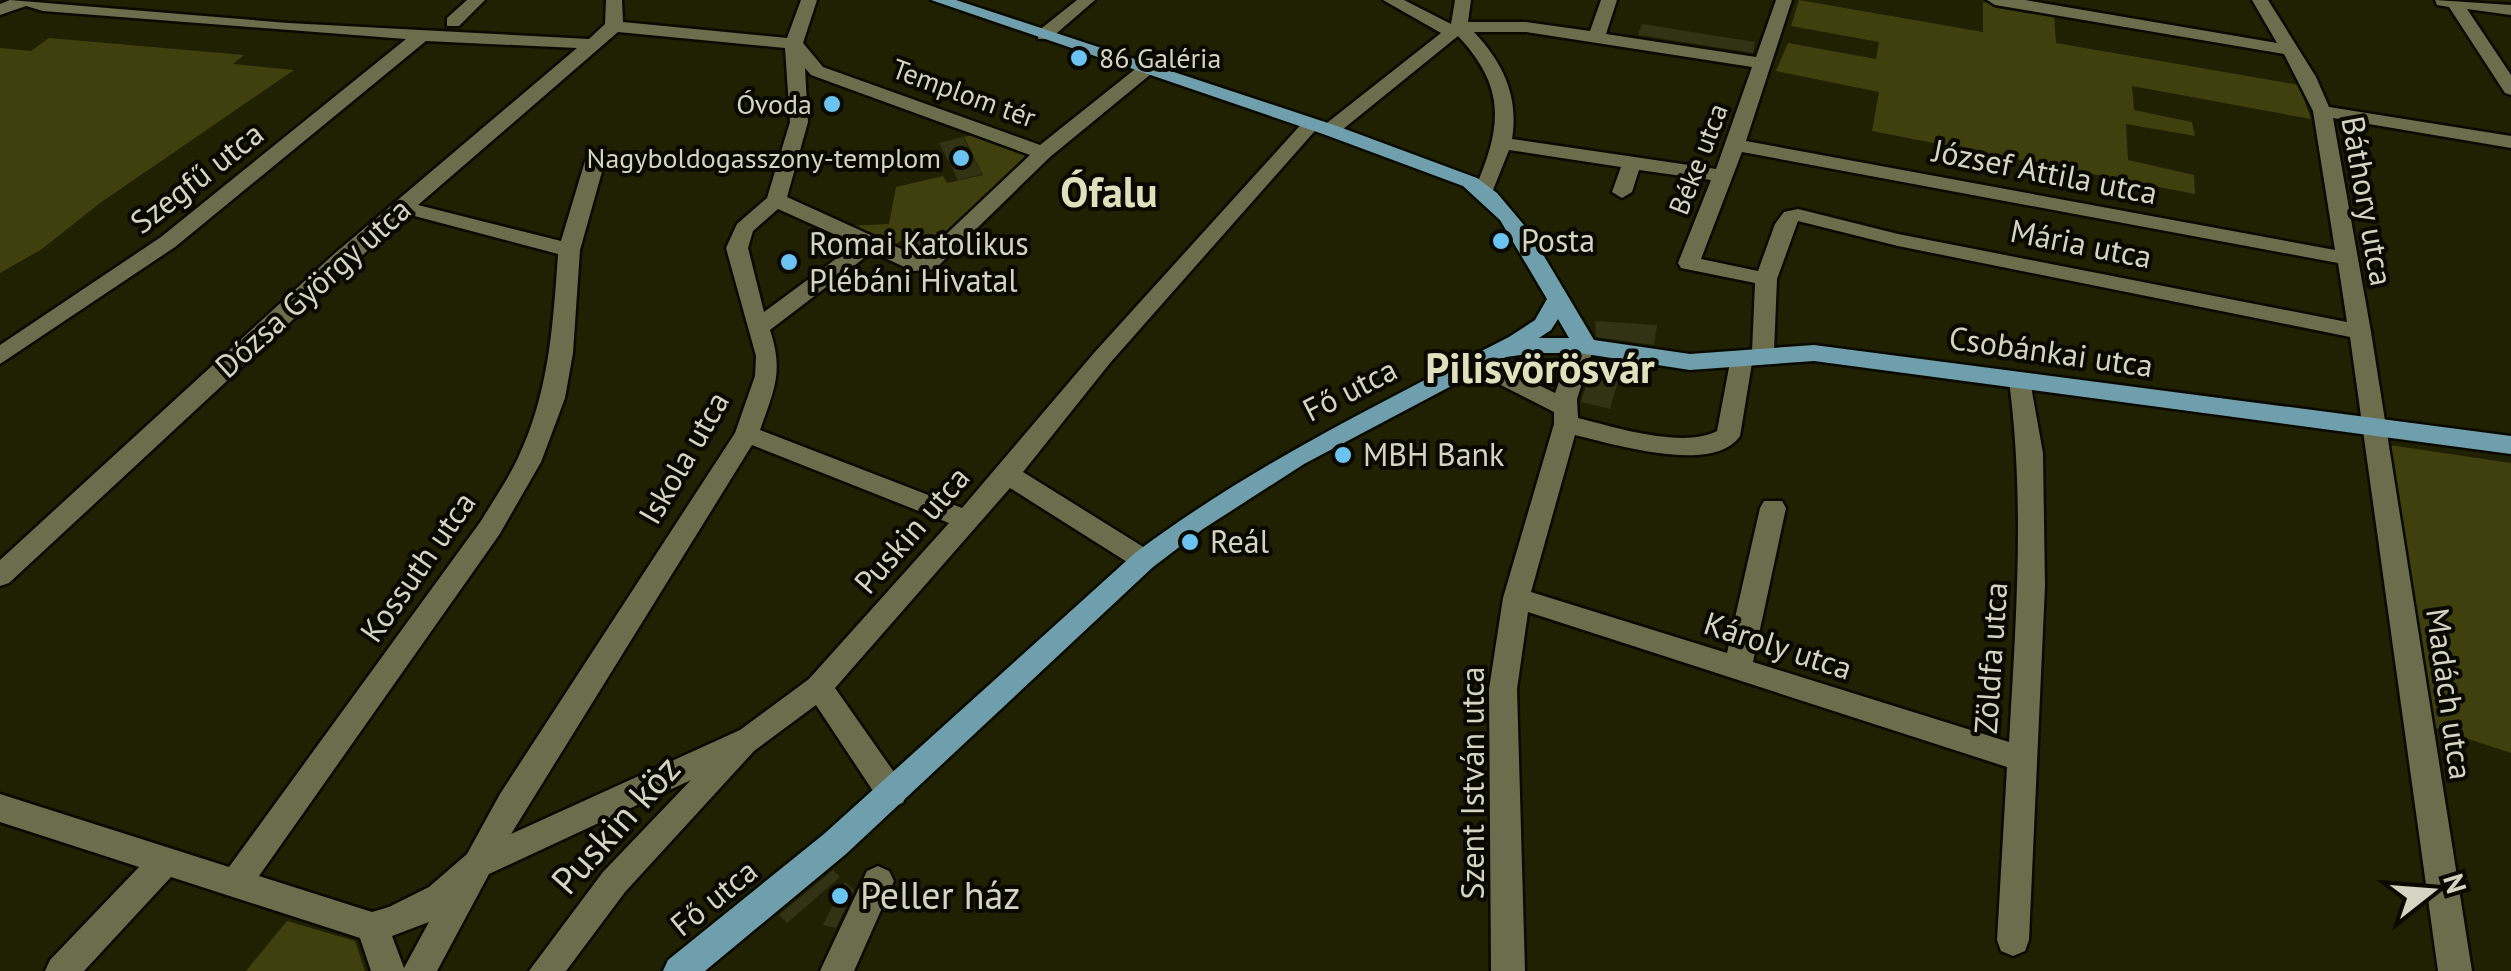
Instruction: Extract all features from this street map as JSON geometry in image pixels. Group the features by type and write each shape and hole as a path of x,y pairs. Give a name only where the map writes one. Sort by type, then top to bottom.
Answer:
{"main road":[{"path":"938,0 1456,175 1484,190 1539,260 1579,341"},
{"path":"1558,299 1543,326 1556,337 1579,341"},
{"name":"Fő utca","path":"685,970 892,794 1144,560 1208,512 1289,462 1543,326"},
{"path":"1482,361 1538,344 1579,341"},
{"name":"Csobánkai utca","path":"1579,341 1678,361 1814,353 2511,445"}],"street":[{"path":"0,10 26,0 43,6 140,15 592,44"},
{"path":"140,15 176,0"},
{"path":"452,22 477,0"},
{"path":"614,0 614,26 794,44"},
{"name":"Iskola utca","path":"476,865 552,738 746,434 767,376 760,326 742,277 737,248 744,228 776,200 799,122 794,44 808,0"},
{"path":"1044,35 1088,0"},
{"path":"1392,0 1455,29 1488,57 1502,81 1505,100 1501,143 1484,190"},
{"path":"1455,29 1463,0"},
{"path":"1596,38 1609,0"},
{"name":"Béke utca","path":"1766,278 1688,263 1735,145 1784,0"},
{"path":"1994,0 2100,9 2290,50"},
{"name":"Báthory utca","path":"2260,0 2316,92 2322,112 2374,427"},
{"path":"2446,1 2511,10"},
{"path":"2446,1 2511,90"},
{"name":"Dózsa György utca","path":"0,576 402,206 614,26"},
{"path":"1455,29 1526,27 1762,63"},
{"name":"Puskin utca","path":"476,865 750,739 819,687 967,520 1102,358 1321,127 1455,29"},
{"name":"Szegfű utca","path":"0,356 168,242 422,35"},
{"name":"Templom tér","path":"776,200 921,266 928,264 1043,154 818,71 794,44"},
{"path":"1043,154 1145,70"},
{"path":"2322,112 2511,142"},
{"path":"1501,143 1722,176"},
{"name":"József Attila utca","path":"1735,145 2344,258"},
{"name":"Kossuth utca","path":"234,885 490,528 528,462 553,398 562,353 571,243 595,161"},
{"path":"1622,192 1632,162"},
{"path":"402,206 571,243"},
{"name":"Mária utca","path":"1766,278 1791,216 2360,332"},
{"path":"760,326 868,245"},
{"path":"1482,361 1566,416 1640,440 1714,445 1728,436 1752,354 1766,278"},
{"name":"Szent István utca","path":"1508,971 1503,689 1516,598 1566,416 1579,341"},
{"name":"Zöldfa utca","path":"2012,940 2032,586 2031,453 2021,380"},
{"name":"Madách utca","path":"2374,427 2455,971"},
{"path":"746,434 967,520"},
{"path":"1006,474 1144,560"},
{"path":"1736,670 1773,508"},
{"name":"Károly utca","path":"1516,598 2020,758"},
{"path":"819,687 892,794"},
{"name":"Puskin köz","path":"546,971 614,882 750,739"},
{"path":"0,808 372,926 409,917 432,905 476,865"},
{"path":"62,971 165,861"},
{"path":"420,971 476,865"},
{"path":"837,971 878,881"},
{"path":"372,926 388,971"}],"shaded area":[{"path":"1799,0 1983,32 1983,2 2054,14 2056,43 2299,85 2311,119 2132,86 2134,110 2192,122 2195,136 2126,124 2128,160 2194,175 2195,194 1872,131 1879,92 1776,71 1788,43 1876,59 1879,42 1791,26"},
{"path":"49,38 244,55 233,64 294,70 100,203 42,249 0,273 0,48 31,51"},
{"path":"977,134 1034,155 923,260 911,255 918,247 900,241 892,247 848,226 889,224 896,187 943,176 947,183 983,175 964,137"},
{"path":"2382,444 2511,463 2511,753 2426,725"},
{"path":"287,921 355,941 365,971 246,971"}],"building":[{"path":"1642,24 1755,42 1753,53 1638,35"},
{"name":"Nagyboldogasszony-templom","path":"963,137 982,174 958,180 939,143"},
{"path":"1595,321 1657,325 1654,345 1596,337"},
{"path":"1594,359 1623,364 1610,409 1581,402"},
{"path":"833,870 840,877 787,923 779,915"},
{"path":"845,882 854,890 836,928 823,925"}],"place":[{"name":"86 Galéria","path":"1079,58"},
{"name":"Óvoda","path":"832,104"},
{"name":"Nagyboldogasszony-templom","path":"961,158"},
{"name":"Posta","path":"1501,241"},
{"name":"Romai Katolikus Plébáni Hivatal","path":"789,262"},
{"name":"MBH Bank","path":"1343,455"},
{"name":"Reál","path":"1190,542"},
{"name":"Peller ház","path":"840,896"}],"district":[{"name":"Ófalu","path":"1109,192"},
{"name":"Pilisvörösvár","path":"1540,368"}]}
